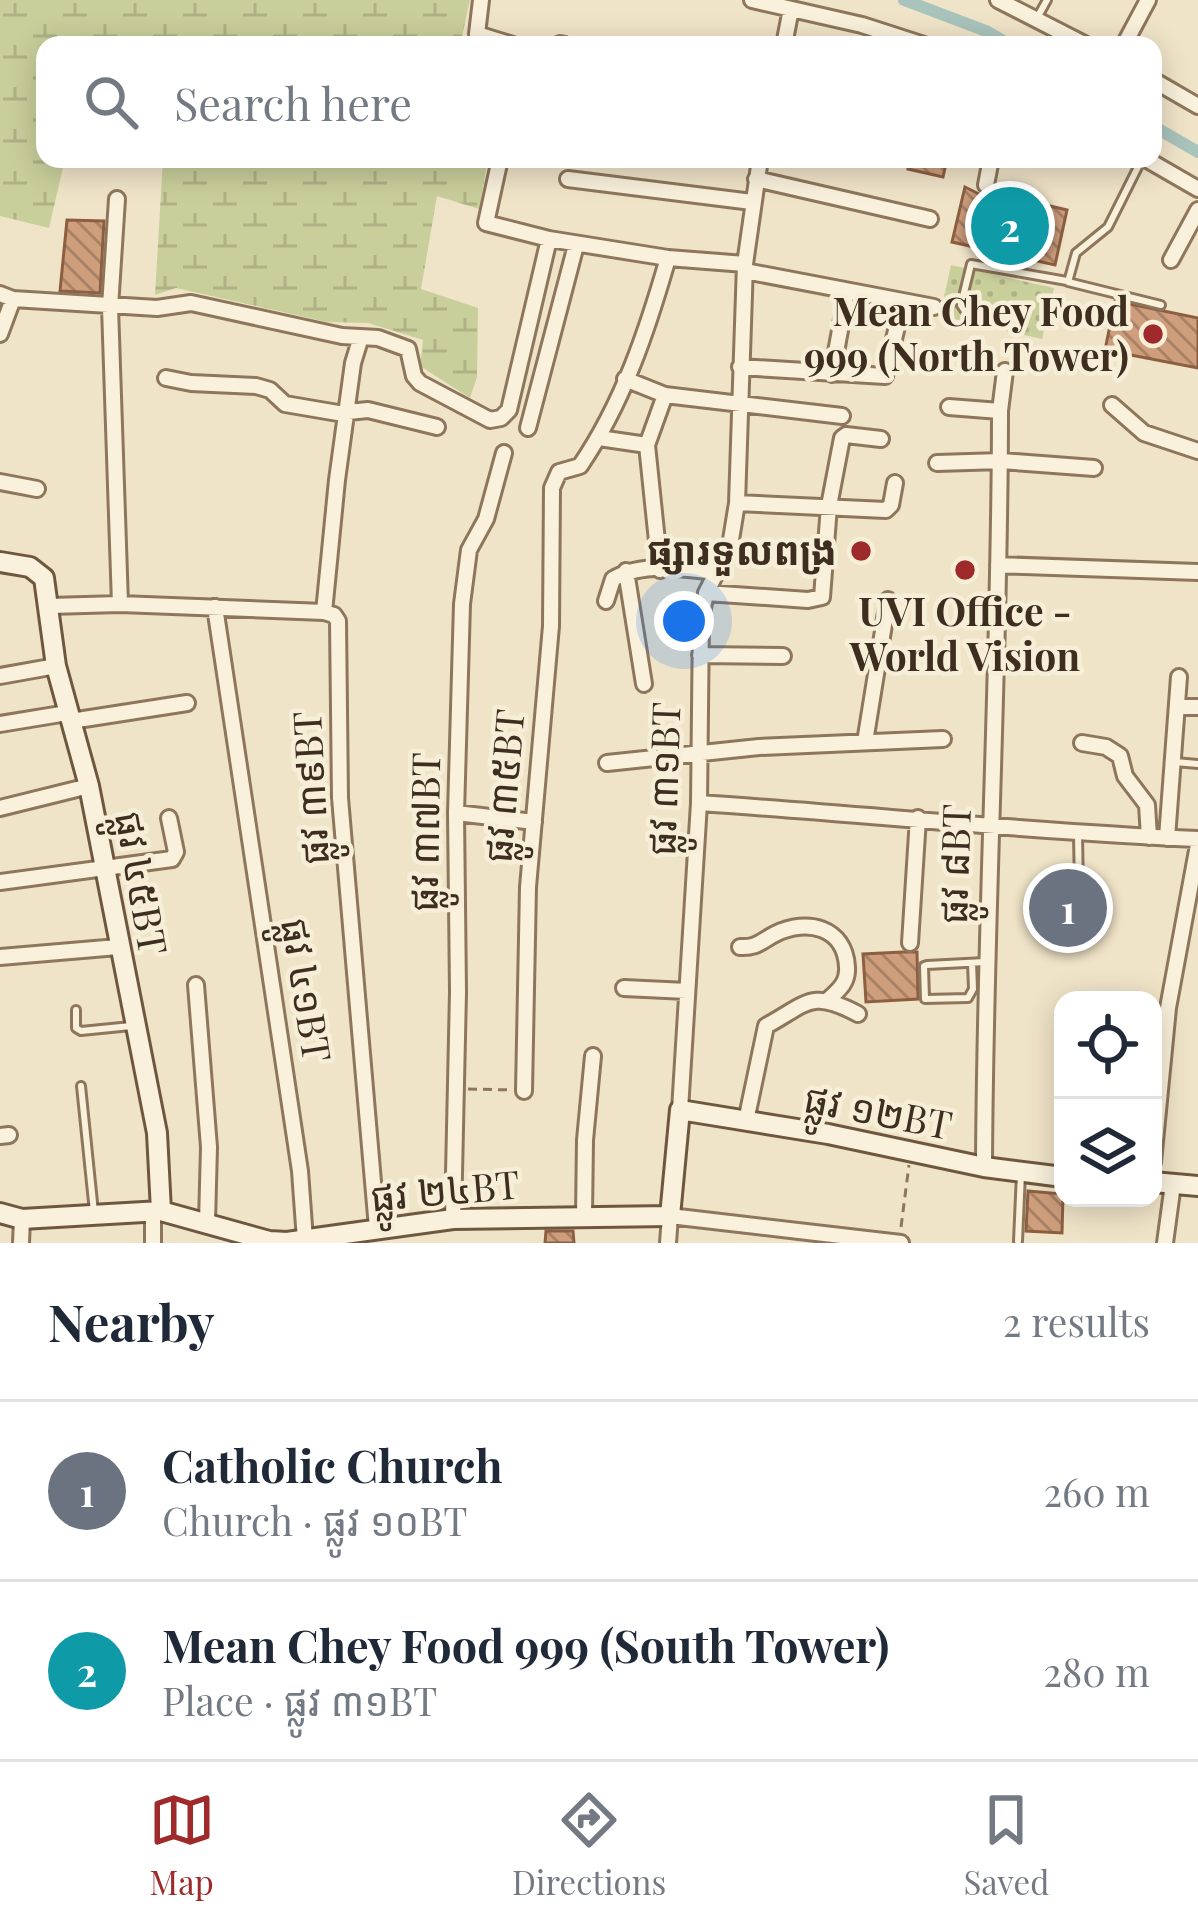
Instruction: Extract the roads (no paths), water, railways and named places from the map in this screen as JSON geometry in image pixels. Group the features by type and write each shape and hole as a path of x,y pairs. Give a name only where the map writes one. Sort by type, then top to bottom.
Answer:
{"street":[{"path":"481,0 477,34 484,36"},
{"path":"752,0 896,36"},
{"path":"998,0 1068,36"},
{"path":"1129,36 1148,0"},
{"path":"786,36 791,9"},
{"path":"1162,84 1198,92"},
{"path":"1162,85 1198,106"},
{"path":"498,168 486,223 576,245 745,268 934,307"},
{"name":"ផ្លូវ ៣១BT","path":"668,1243 699,802 700,655 706,593 730,546 737,503 745,268 758,168"},
{"path":"986,185 990,168"},
{"path":"1160,168 1198,189"},
{"path":"568,179 752,202"},
{"path":"756,179 930,219"},
{"path":"117,199 110,307 120,604"},
{"path":"1171,260 1198,210"},
{"path":"0,334 7,296 110,307 157,308 177,302 212,305 378,338 408,349 414,376 429,389 490,420 509,410 549,239"},
{"path":"528,428 576,245"},
{"path":"647,445 599,438 640,351 668,258"},
{"path":"832,374 847,292"},
{"path":"740,367 885,376 903,302"},
{"path":"50,606 324,612 353,363 361,337"},
{"name":"ផ្លូវ ៨BT","path":"984,1167 979,963 997,687 1000,411 1005,371"},
{"path":"166,378 256,386 270,390 285,404 348,413 368,410 437,427"},
{"path":"625,380 665,395 842,416"},
{"path":"660,570 647,445 665,395"},
{"path":"1112,405 1144,433 1198,451"},
{"path":"949,406 1000,411"},
{"path":"706,593 822,597 829,506 842,438 846,434 881,439"},
{"name":"ផ្លូវ ៣៥BT","path":"524,1090 534,822 551,626 552,488 559,472 580,466 599,438"},
{"name":"ផ្លូវ ៣៧BT","path":"453,1219 456,813 464,572 492,500 504,453"},
{"path":"937,463 1001,461 1094,468"},
{"path":"0,482 38,489"},
{"path":"737,503 886,510 895,483"},
{"name":"ផ្លូវ ៤៥BT","path":"0,562 38,571 44,578 56,666 89,787 157,1133 157,1211"},
{"path":"998,565 1198,572"},
{"path":"626,571 644,684"},
{"path":"606,601 614,579 626,571 716,572"},
{"path":"865,742 888,600"},
{"name":"ផ្លូវ ៤១BT","path":"215,607 300,1171 304,1240"},
{"name":"ផ្លូវ ៣៩BT","path":"324,612 334,615 340,639 340,798 378,1236"},
{"path":"700,655 783,656"},
{"path":"0,676 56,666"},
{"path":"1168,838 1179,677"},
{"path":"0,724 187,704"},
{"path":"1180,707 1198,707"},
{"path":"607,763 943,739"},
{"path":"1082,742 1106,747 1120,756 1125,776 1147,805 1149,837"},
{"path":"0,808 89,787"},
{"path":"699,802 1198,842 1168,1008 1159,1099"},
{"path":"456,813 534,822"},
{"path":"0,882 175,858 169,818"},
{"path":"910,943 918,818"},
{"path":"740,946 760,945 797,927 829,929 837,936 847,969 845,982 829,999"},
{"path":"0,957 118,947"},
{"path":"196,985 209,1147 207,1222"},
{"path":"624,988 687,991"},
{"path":"746,1121 766,1026 816,998 829,999 858,1014"},
{"path":"584,1215 584,1140 593,1056"},
{"name":"ផ្លូវ ១២BT","path":"680,1110 1054,1176"},
{"path":"1165,1243 1163,1183 1198,1186"},
{"path":"153,1243 157,1211"},
{"name":"ផ្លូវ ២៤BT","path":"0,1214 22,1219 157,1211 269,1240 378,1236 453,1219 670,1216 901,1242"},
{"path":"21,1243 22,1219"}],"lane":[{"path":"1036,20 1047,0"},
{"path":"1068,282 1076,254 1108,226 1139,168"},
{"path":"1010,322 965,311 961,305 970,264 1160,305"},
{"path":"1175,762 1198,764"},
{"path":"1078,835 1079,889"},
{"path":"979,963 968,998 925,999 925,966 979,963"},
{"path":"76,1010 76,1028 81,1031 135,1025"},
{"path":"81,1086 94,1213"},
{"path":"1018,1241 1021,1172"}],"waterway":[{"path":"904,0 995,36"},
{"path":"1162,131 1198,152"}],"place":[{"name":"Mean Chey Food 999 (South Tower)","path":"1010,226"},
{"name":"Mean Chey Food 999 (North Tower)","path":"1153,334"},
{"name":"ផ្សារទួលពង្រ","path":"861,551"},
{"name":"UVI Office - World Vision","path":"965,570"},
{"name":"Catholic Church","path":"1068,908"}]}
